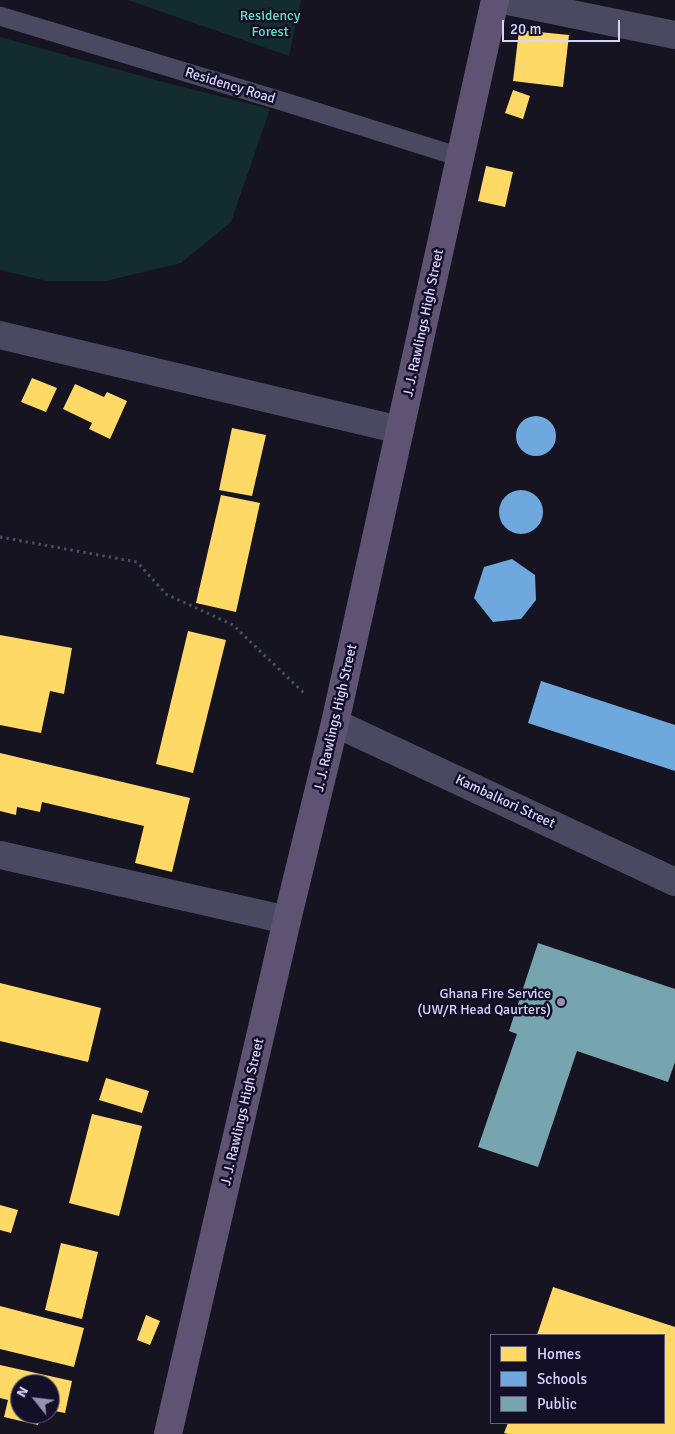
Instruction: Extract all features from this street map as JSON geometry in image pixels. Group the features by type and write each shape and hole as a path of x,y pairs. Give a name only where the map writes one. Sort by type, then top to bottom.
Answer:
{"main road":[{"name":"J. J. Rawlings High Street","path":"168,1434 287,920 335,723 495,0"}],"street":[{"path":"502,0 675,35"},
{"path":"0,335 400,430"},
{"name":"Kambalkori Street","path":"335,723 675,882"},
{"path":"0,856 287,920"}],"lane":[{"name":"Residency Road","path":"0,16 460,157"}],"path":[{"path":"0,537 137,562 166,594 233,626 335,723"}],"green space":[{"name":"Residency Forest","path":"128,0 301,0 289,56"},
{"path":"0,37 270,109 231,222 181,263 106,281 47,281 0,270"}],"building: Homes":[{"path":"519,30 569,35 563,87 513,81"},
{"path":"513,90 530,96 523,119 505,113"},
{"path":"486,166 513,172 505,207 478,201"},
{"path":"32,378 57,388 46,412 21,402"},
{"path":"75,384 104,397 107,392 127,401 110,439 89,429 92,423 63,409"},
{"path":"232,428 266,435 252,496 219,490"},
{"path":"221,495 260,503 236,612 196,603"},
{"path":"188,631 226,640 193,773 156,764"},
{"path":"0,635 72,648 64,694 50,691 41,733 0,725"},
{"path":"0,753 190,798 172,872 135,863 144,826 42,802 40,812 17,807 16,815 0,811"},
{"path":"0,983 101,1008 88,1062 0,1041"},
{"path":"106,1078 149,1091 142,1113 99,1100"},
{"path":"92,1114 142,1126 119,1216 69,1203"},
{"path":"0,1205 18,1210 11,1233 0,1230"},
{"path":"61,1243 98,1252 82,1319 45,1310"},
{"path":"553,1287 675,1327 675,1434 504,1433 508,1424 665,1424 665,1334 537,1334"},
{"path":"0,1306 84,1328 74,1367 0,1349"},
{"path":"146,1315 160,1321 150,1345 137,1340"},
{"path":"0,1365 40,1374 10,1374 10,1418 4,1417 8,1400 0,1398"},
{"path":"60,1378 72,1381 65,1413 60,1412"}],"building: Schools":[{"path":"536,416 550,422 556,436 550,450 536,456 522,450 516,436 522,422"},
{"path":"521,490 533,494 539,500 543,512 539,524 533,530 521,534 509,530 503,524 499,512 503,500 509,494"},
{"path":"512,559 535,575 536,600 521,619 493,622 474,598 484,567"},
{"path":"541,681 675,725 675,771 528,723"}],"building: Public":[{"path":"538,943 675,989 675,1062 668,1082 577,1051 538,1167 478,1147 517,1034 509,1031"}],"place":[{"name":"Ghana Fire Service (UW/R Head Qaurters)","path":"561,1002"}]}
